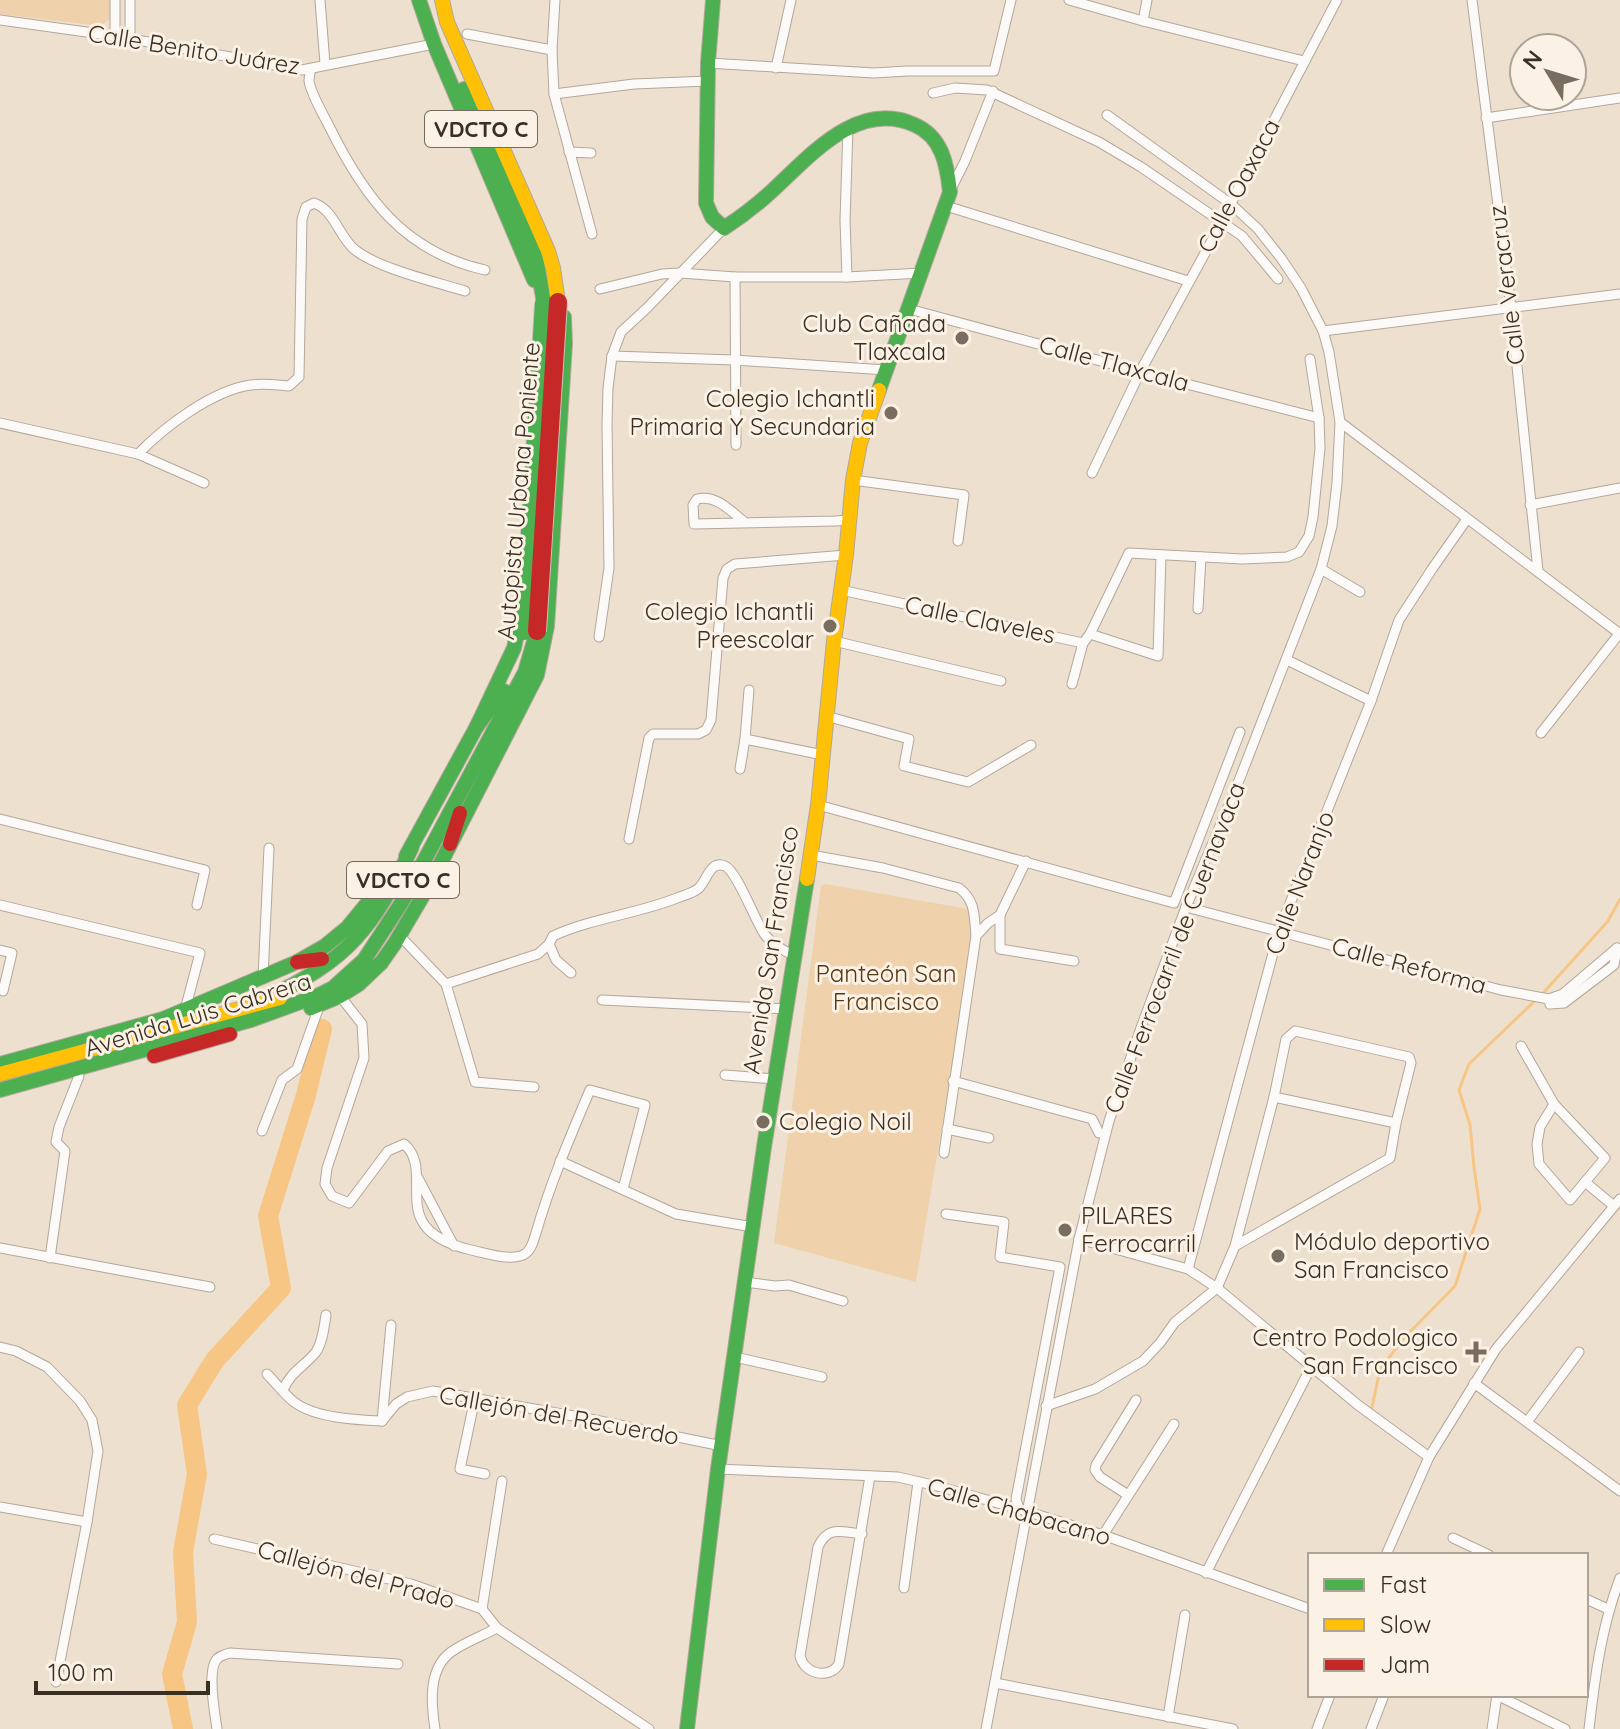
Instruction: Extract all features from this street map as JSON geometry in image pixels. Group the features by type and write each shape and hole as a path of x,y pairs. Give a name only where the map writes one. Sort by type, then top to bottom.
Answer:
{"main road":[{"name":"Avenida Luis Cabrera","path":"0,1064 163,1019 297,962 325,946 347,928 412,847 477,726 514,648 520,619 537,299 533,275 434,44 419,0"},
{"name":"Autopista Urbana Poniente","path":"430,0 449,55 528,235 541,282 544,303 530,631"},
{"name":"Autopista Urbana Poniente","path":"0,1090 318,1000 364,960 388,927 509,693 530,631 558,302 556,280 548,251 447,22 442,0"},
{"path":"449,0 458,32 559,262 564,295 565,344 547,626 537,675 506,728"},
{"path":"713,0 708,72 706,203 711,217 724,228 848,128 885,117 921,127 939,144 948,165 948,199"},
{"name":"Avenida San Francisco","path":"687,1729 718,1469 818,805 815,753 826,716 853,480 860,443 948,199"},
{"path":"535,347 551,349 565,344"},
{"name":"Autopista Urbana Poniente","path":"0,1074 300,992 326,978 352,957 394,898 509,693"},
{"path":"506,728 509,693"},
{"path":"477,726 509,693"},
{"name":"Avenida Luis Cabrera","path":"0,1096 200,1044 318,1000 340,996 359,984 381,963 399,935 450,844 456,820 506,728"},
{"path":"244,1007 312,975 349,948 388,894 412,847"},
{"path":"280,992 352,931 381,895 392,873"},
{"path":"297,962 322,959"},
{"path":"318,1000 381,963"}],"street":[{"path":"115,0 115,36"},
{"path":"130,0 130,39"},
{"path":"320,0 325,64"},
{"path":"555,0 552,50 554,94 592,234"},
{"path":"776,68 791,0"},
{"path":"554,94 708,72 776,68 874,73 994,71 1011,0"},
{"path":"1069,0 1304,61"},
{"path":"1143,21 1147,0"},
{"name":"Calle Oaxaca","path":"1092,473 1140,372 1337,0"},
{"name":"Calle Veracruz","path":"1472,0 1511,308 1538,571"},
{"name":"Calle Benito Juárez","path":"0,20 115,36 302,70 434,44"},
{"path":"467,34 552,50"},
{"path":"311,69 309,81 335,138 380,209 424,247 448,259 485,270"},
{"path":"933,93 955,88 993,91 1099,142 1153,174 1242,236 1278,279"},
{"name":"Avenida San Francisco","path":"948,199 993,91"},
{"path":"1486,118 1620,98"},
{"name":"Calle Ferrocarril de Cuernavaca","path":"986,1729 1023,1510 1079,1239 1109,1121 1186,907 1321,569 1332,526 1340,422 1323,331 1281,258 1258,229 1231,204 1107,115"},
{"path":"847,277 848,128"},
{"path":"569,152 591,153"},
{"path":"948,199 1188,281"},
{"path":"138,454 158,433 234,389 252,385 289,386 299,377 302,219 306,207 314,203 324,206 354,249 376,263 465,291"},
{"path":"599,637 609,568 607,425 612,356 621,332 724,228"},
{"path":"600,289 662,274 680,273 735,277 847,277 922,273"},
{"path":"735,277 736,445"},
{"path":"1323,331 1620,294"},
{"name":"Calle Tlaxcala","path":"909,309 1319,418"},
{"path":"612,356 886,370"},
{"name":"Calle Claveles","path":"841,590 1086,638 1129,553 1287,557 1299,552 1309,536 1313,517 1320,448 1310,359"},
{"path":"1340,422 1619,634 1541,733"},
{"path":"0,423 138,454 204,483"},
{"path":"853,480 964,495 958,541"},
{"path":"1530,505 1620,488"},
{"path":"746,523 715,499 697,499 693,505 694,524 746,523 850,520"},
{"name":"Calle Naranjo","path":"1188,1269 1279,931 1371,701 1399,620 1467,519"},
{"path":"629,839 649,738 653,734 698,734 706,730 711,720 723,578 727,569 735,564 846,555"},
{"path":"1072,684 1086,638 1158,656 1161,555"},
{"path":"1198,609 1201,557"},
{"path":"1321,569 1360,592"},
{"path":"834,641 1001,681"},
{"path":"1287,660 1371,701"},
{"path":"740,769 749,690"},
{"path":"826,716 909,739 904,766 968,782 1031,745"},
{"path":"818,805 1174,903 1240,732"},
{"path":"745,739 815,753"},
{"path":"0,819 205,870 197,905"},
{"path":"263,977 269,848"},
{"path":"811,855 883,868 959,888 969,895 976,936 944,1153"},
{"path":"1026,861 1000,915 1000,949 1074,961"},
{"path":"446,984 538,954 553,936 571,927 668,902 697,890 707,874 716,866 724,865 733,872 755,920 767,937 783,951 795,956"},
{"path":"0,905 200,953 185,1010"},
{"name":"Calle Reforma","path":"1186,907 1551,1000"},
{"path":"976,936 1000,915"},
{"path":"399,935 446,984 475,1082 534,1087"},
{"path":"549,944 556,960 571,973"},
{"path":"1551,1000 1564,1003 1617,967 1619,945"},
{"path":"1551,1000 1573,987 1619,945"},
{"path":"0,950 12,953 3,991"},
{"path":"340,996 362,1024 364,1058 327,1168 325,1184 332,1196 349,1203 388,1151 404,1144 410,1149 416,1175 416,1201 421,1221 433,1233 454,1246 521,1256 531,1249 548,1192 590,1090 645,1105 623,1189"},
{"path":"262,1131 282,1080 297,1069 318,1000"},
{"path":"602,1000 787,1009"},
{"path":"1046,1406 1095,1389 1143,1361 1175,1322 1217,1288 1235,1246 1286,1039 1295,1031 1409,1057 1411,1063 1390,1158 1235,1246"},
{"path":"1521,1046 1554,1104 1605,1158 1570,1200 1539,1164 1537,1144 1540,1127 1554,1104"},
{"path":"725,1075 775,1079"},
{"path":"50,1258 65,1151 56,1142 79,1076"},
{"name":"Calle Ferrocarril de Cuernavaca","path":"953,1081 1092,1119 1099,1133"},
{"path":"1274,1097 1396,1123"},
{"path":"947,1129 989,1138"},
{"path":"560,1161 676,1214 753,1227"},
{"path":"416,1175 454,1246"},
{"path":"1387,1553 1429,1457 1496,1349 1617,1202 1585,1182"},
{"path":"946,1214 1004,1222 1000,1257 1060,1267 1016,1499 1023,1510"},
{"path":"1079,1239 1188,1269 1217,1288 1388,1429 1429,1457"},
{"path":"0,1248 210,1287"},
{"path":"745,1282 789,1285 843,1301"},
{"path":"283,1390 289,1377 315,1353 321,1343 326,1315"},
{"path":"267,1374 295,1402 312,1411 382,1421 391,1325"},
{"path":"0,1347 16,1351 47,1367 80,1401 92,1420 98,1451 56,1682"},
{"path":"1527,1422 1579,1352"},
{"path":"735,1357 822,1377"},
{"path":"1206,1573 1311,1367"},
{"path":"1474,1383 1620,1491"},
{"name":"Callejón del Recuerdo","path":"382,1421 396,1404 407,1397 433,1391 722,1446"},
{"path":"475,1398 460,1469 485,1474"},
{"path":"1128,1495 1100,1477 1095,1470 1136,1400"},
{"path":"1103,1535 1174,1424"},
{"name":"Calle Chabacano","path":"718,1469 898,1477 1103,1535 1308,1608"},
{"path":"862,1534 833,1531 823,1536 818,1547 800,1656 802,1665 809,1671 829,1673 839,1664 862,1534 870,1476"},
{"path":"482,1609 502,1481"},
{"path":"904,1588 918,1482"},
{"path":"0,1507 87,1522"},
{"path":"1453,1538 1485,1553"},
{"name":"Callejón del Prado","path":"214,1539 411,1584 482,1609 497,1628 649,1729"},
{"path":"1589,1729 1595,1675 1608,1609 1620,1578"},
{"path":"1588,1600 1608,1609"},
{"path":"1168,1717 1185,1615"},
{"path":"435,1729 433,1680 437,1667 450,1652 497,1628"},
{"path":"217,1729 212,1698 212,1666 218,1658 230,1653 398,1664"},
{"path":"995,1683 1233,1729"},
{"path":"1317,1729 1329,1697"},
{"path":"1371,1729 1383,1697"},
{"path":"1492,1729 1497,1697"},
{"path":"1501,1697 1565,1729"}],"green space":[{"path":"0,0 112,0 112,17 101,26 0,14"},
{"name":"Panteón San Francisco","path":"826,884 974,910 976,922 916,1282 774,1243 821,886"}],"waterway":[{"path":"1372,1407 1380,1370 1402,1340 1455,1286 1480,1209 1470,1125 1459,1090 1469,1064 1545,991 1608,921 1620,899"},
{"path":"183,1729 172,1674 187,1622 183,1552 197,1474 187,1405 215,1360 281,1288 268,1216 306,1095 322,1029"}],"traffic: fast":[{"path":"419,0 434,44 534,280"},
{"path":"713,0 708,63 706,203 712,217 724,228 761,200 820,147 855,125 874,119 894,119 915,125 924,130 942,152 950,192 879,390"},
{"path":"464,89 528,235 536,258 544,303"},
{"path":"524,631 544,303"},
{"path":"311,1008 359,984 381,963 395,943 431,882 537,675 547,626 565,344 564,317"},
{"path":"406,856 477,726 514,648 520,620"},
{"path":"0,1090 251,1020 333,988 364,960 402,902 525,672 537,631"},
{"path":"477,726 504,691"},
{"path":"266,998 318,970 356,939 384,899 412,847"},
{"path":"0,1064 163,1019 297,962 325,946 347,928 393,872"},
{"path":"687,1729 718,1469 764,1147 807,879"},
{"path":"356,979 381,963"}],"traffic: slow":[{"path":"442,0 447,22 548,251 558,302"},
{"path":"807,879 818,805 853,480 860,443 879,390"},
{"path":"0,1074 280,998"}],"traffic: jam":[{"path":"537,631 558,302"},
{"path":"450,844 460,813"},
{"path":"297,962 322,959"},
{"path":"154,1056 230,1034"}],"place":[{"name":"Club Cañada Tlaxcala","path":"962,338"},
{"name":"Colegio Ichantli Primaria Y Secundaria","path":"891,413"},
{"name":"Colegio Ichantli Preescolar","path":"830,626"},
{"name":"Colegio Noil","path":"763,1122"},
{"name":"PILARES Ferrocarril","path":"1065,1230"},
{"name":"Módulo deportivo San Francisco","path":"1278,1256"},
{"name":"Centro Podologico San Francisco","path":"1476,1352"}]}
